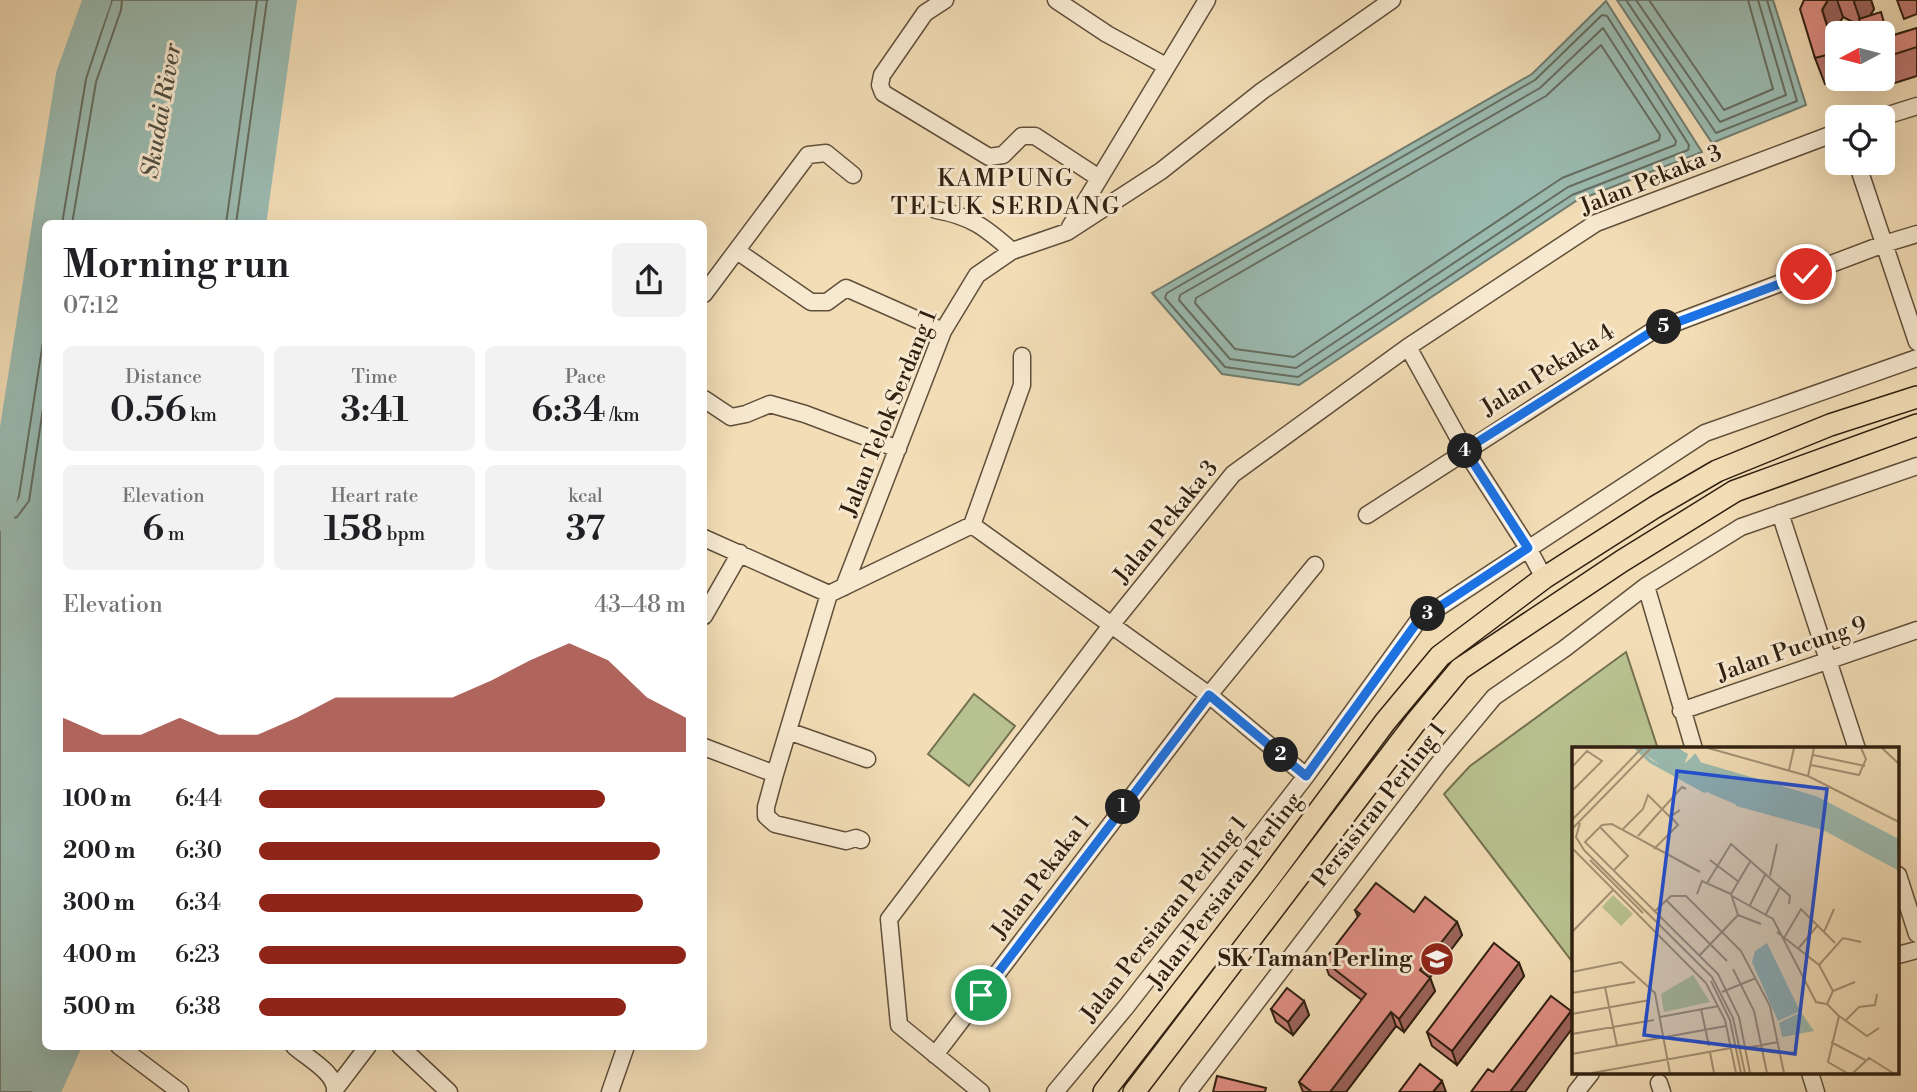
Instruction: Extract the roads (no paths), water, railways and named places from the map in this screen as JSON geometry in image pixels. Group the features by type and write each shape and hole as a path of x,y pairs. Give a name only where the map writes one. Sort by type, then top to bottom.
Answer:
{"main road":[{"name":"Jalan Persiaran Perling","path":"1104,1092 1385,722 1440,656 1544,578 1717,471 1830,425 1915,403"},
{"path":"1134,1092 1415,723 1460,669 1622,561 1735,491 1917,425"}],"street":[{"path":"946,0 925,13 882,75 880,85 883,93 989,156 1003,155 1022,136 1035,136 1099,177"},
{"path":"1056,0 1107,34 1167,66"},
{"path":"1066,232 1207,0"},
{"name":"Jalan Telok Serdang 1","path":"861,840 856,838 846,841 771,822 766,816 766,807 788,731 837,591 898,449 943,331 977,275 1013,251 1066,232 1161,171 1262,91 1392,0"},
{"path":"1895,113 1917,106"},
{"name":"Jalan Pekaka 3","path":"981,1092 899,1025 889,919 1112,624 1233,474 1408,347 1596,223 1825,137"},
{"path":"707,290 808,155 826,153 853,175"},
{"path":"1861,175 1917,342"},
{"path":"936,210 960,214 985,227 1013,251"},
{"name":"Jalan Pekaka 4","path":"1367,515 1651,332 1917,234"},
{"path":"737,251 811,302 827,302 846,288 943,331"},
{"path":"1408,347 1465,450 1528,548 1544,578"},
{"path":"707,539 837,591 972,525 1022,385 1022,356"},
{"name":"Jalan Persiaran Perling 1","path":"1055,1092 1126,1007 1306,776 1418,621 1705,433 1917,358"},
{"path":"707,401 731,417 771,404 898,449"},
{"path":"1693,747 1646,586 1741,527 1917,466"},
{"path":"1780,513 1856,747"},
{"path":"972,525 1209,695 1306,776"},
{"path":"707,611 740,553"},
{"name":"Jalan Pekaka 1","path":"935,1055 1209,695 1315,565"},
{"name":"Persisiran Perling 1","path":"1188,1092 1439,763 1494,697 1564,649 1646,586"},
{"name":"Jalan Pucung 9","path":"1681,710 1917,630"},
{"path":"788,731 867,759"},
{"path":"707,748 775,774"},
{"path":"1899,878 1917,934"},
{"path":"1899,956 1917,950"},
{"path":"125,1050 180,1092"},
{"path":"299,1050 332,1078 335,1090"},
{"path":"335,1090 365,1050"},
{"path":"404,1050 449,1092"},
{"path":"610,1092 625,1050"},
{"path":"1576,1092 1590,1074"},
{"path":"1810,1074 1816,1092"}],"water":[{"name":"Skudai River","path":"97,0 283,0 253,220 47,220 70,75"},
{"path":"1617,0 1773,0 1806,105 1712,143"},
{"path":"1606,1 1702,152 1576,201 1299,385 1222,374 1152,293 1532,74"},
{"path":"42,244 42,1050 66,1050 46,1092 0,1092 0,517"}],"waterway":[{"path":"47,220 70,75 97,0"},
{"path":"253,220 283,0"},
{"path":"0,517 42,250"},
{"path":"46,1092 65,1050"}],"place":[{"name":"SK Taman Perling","path":"1437,959"}],"district":[{"name":"KAMPUNG TELUK SERDANG","path":"1006,193"}]}
